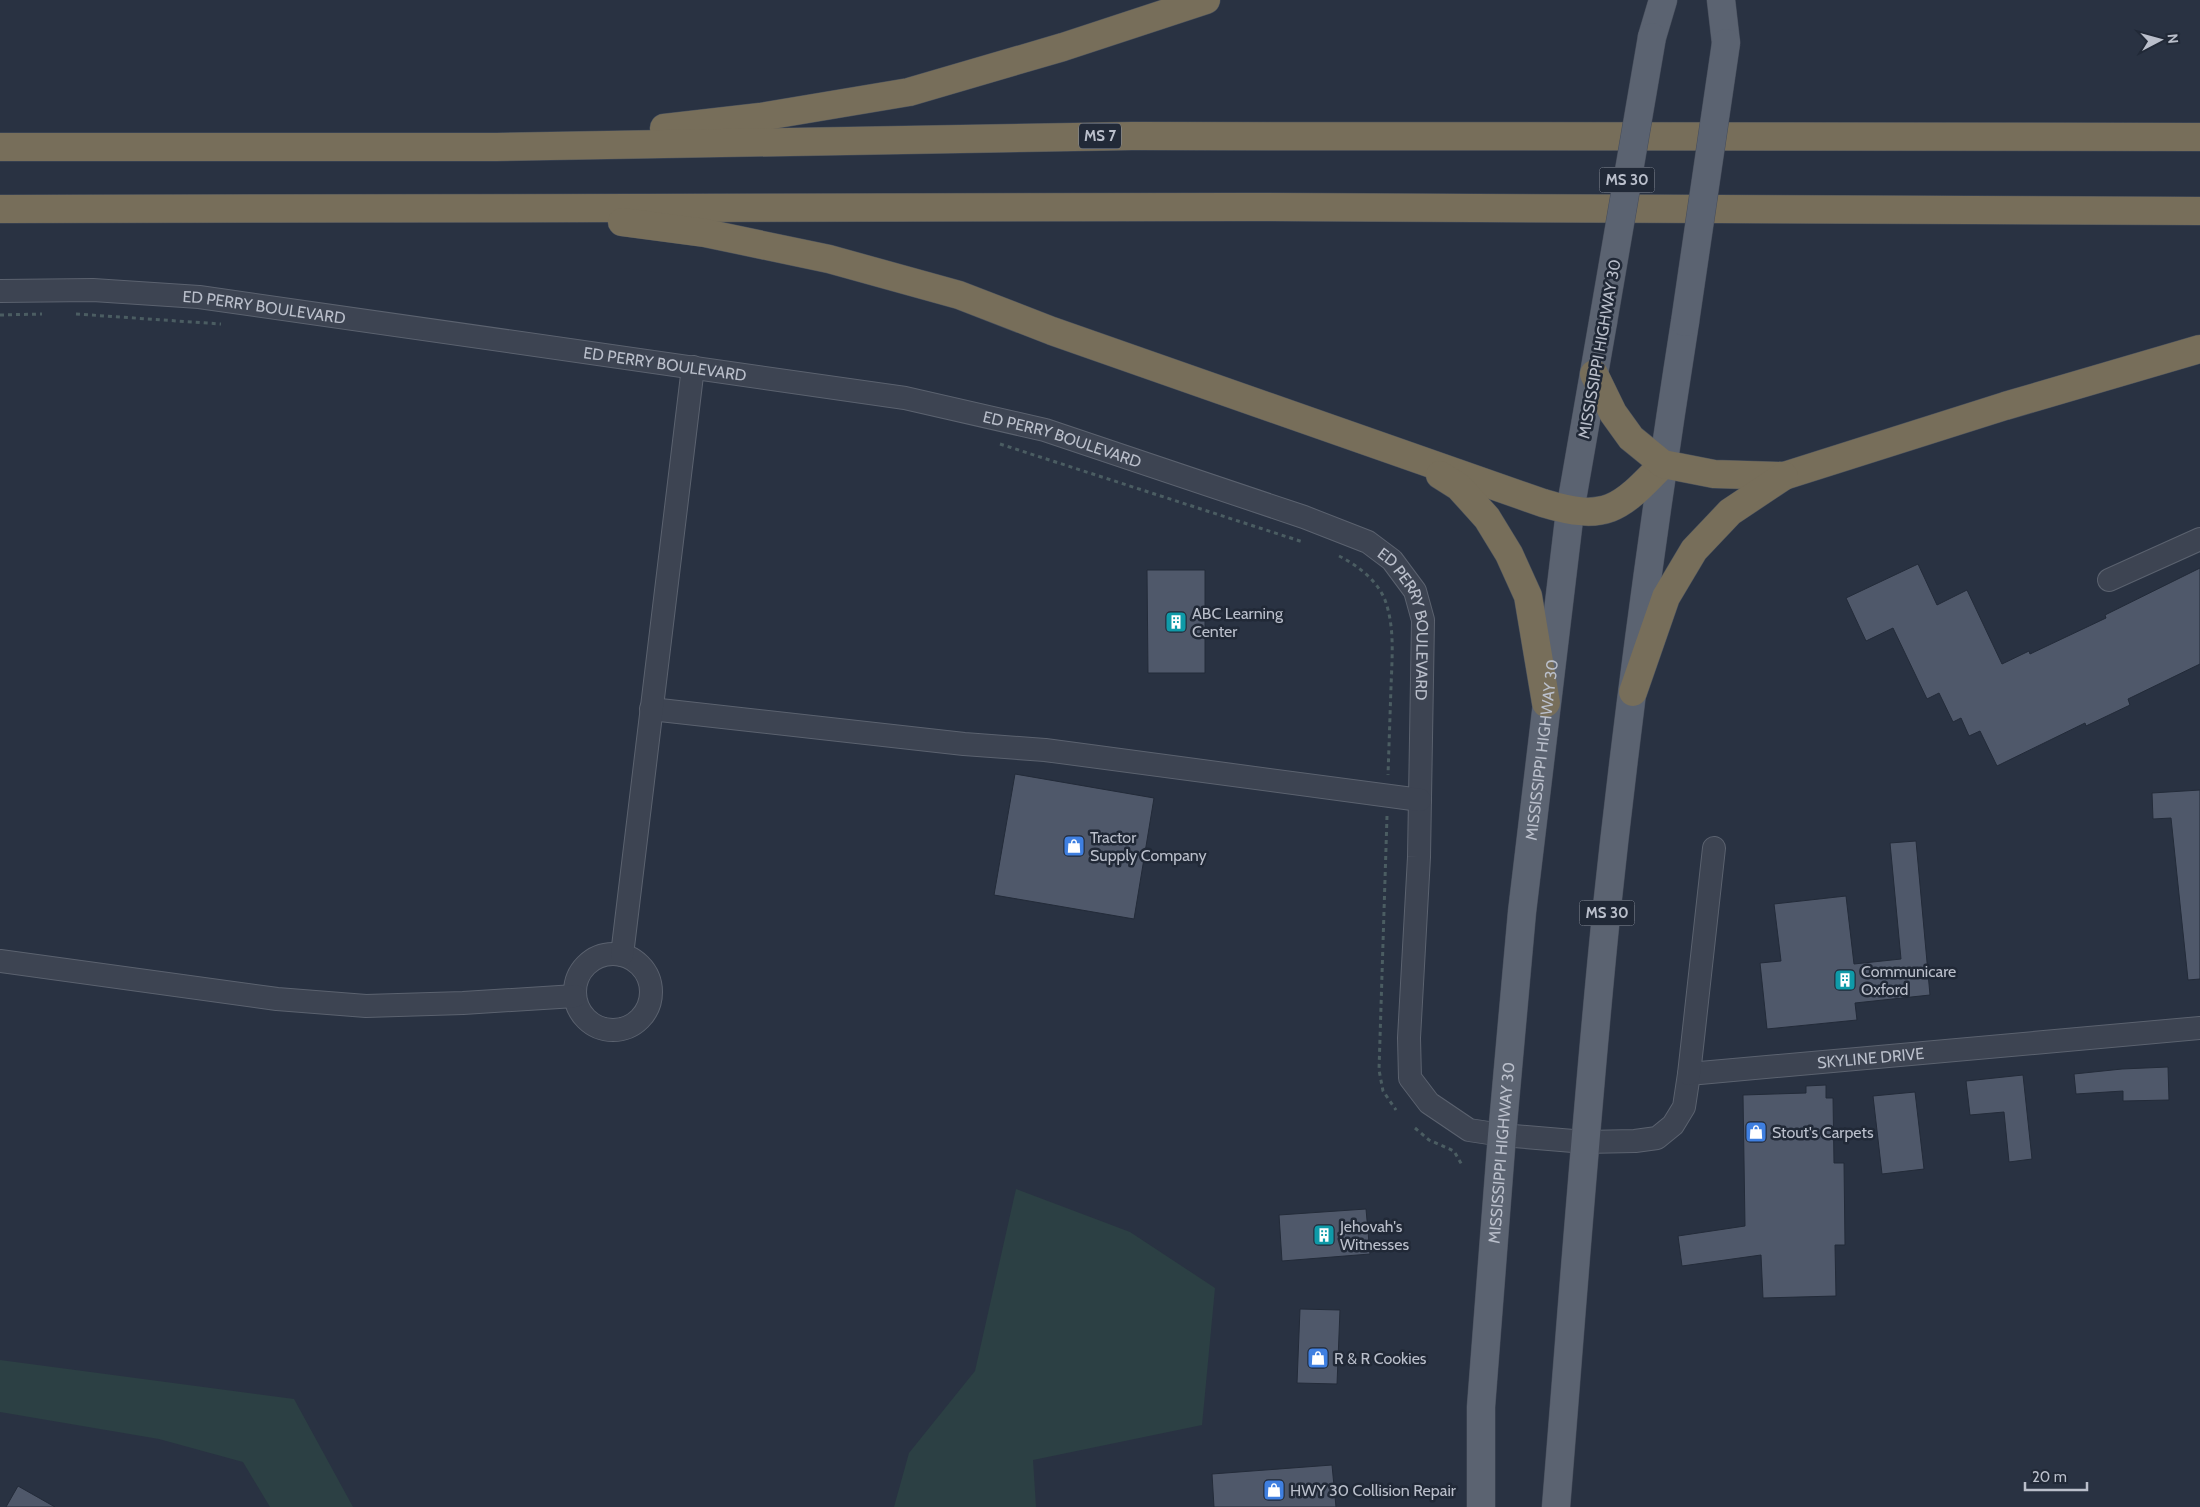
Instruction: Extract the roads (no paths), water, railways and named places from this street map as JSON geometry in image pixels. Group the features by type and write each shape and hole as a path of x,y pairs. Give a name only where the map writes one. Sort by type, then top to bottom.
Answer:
{"highway":[{"path":"496,147 760,118 909,92 1063,47 1206,0"},
{"name":"MS 7","path":"0,147 496,147 1132,136 2200,137"},
{"path":"0,209 1257,207 2200,211"},
{"path":"522,208 705,233 829,259 940,290 1416,459 1570,511 1589,512 1611,508 1633,495 1663,464"},
{"path":"1633,692 1666,597 1694,550 1730,512 1784,476 2006,406 2200,349"},
{"path":"1594,374 1614,413 1631,438 1663,464 1714,474 1784,476"},
{"path":"1416,459 1459,487 1487,518 1509,554 1528,596 1546,703"}],"main road":[{"name":"MISSISSIPPI HIGHWAY 30","path":"1481,1507 1481,1407 1502,1135 1522,912 1546,703 1570,511 1652,37 1663,0"},
{"name":"MS 30","path":"1556,1507 1585,1142 1606,914 1663,464 1726,43 1721,0"}],"street":[{"name":"ED PERRY BOULEVARD","path":"0,291 93,290 199,296 905,398 1045,430 1304,517 1368,542 1392,560 1415,591 1423,620 1420,800 1409,1038 1410,1078 1429,1103 1469,1130 1502,1135 1585,1142"},
{"path":"622,955 693,367"},
{"path":"2109,580 2200,539"},
{"path":"651,710 964,744 1045,750 1420,800"},
{"path":"1585,1142 1635,1141 1657,1138 1672,1125 1684,1107 1714,848"},
{"path":"610,954 622,955 634,960 644,969 650,981 652,995 648,1008 641,1019 624,1029 604,1030 593,1026 584,1018 574,996 575,984 580,972 588,963 598,957 610,954"},
{"path":"0,961 278,999 366,1006 463,1003 574,996"},
{"name":"SKYLINE DRIVE","path":"1689,1074 2200,1028"}],"place":[{"name":"ABC Learning Center","path":"1176,622"},
{"name":"Tractor Supply Company","path":"1074,846"},
{"name":"Communicare Oxford","path":"1845,980"},
{"name":"Stout's Carpets","path":"1756,1132"},
{"name":"Jehovah's Witnesses","path":"1324,1235"},
{"name":"R & R Cookies","path":"1318,1358"},
{"name":"HWY 30 Collision Repair","path":"1274,1490"}]}
